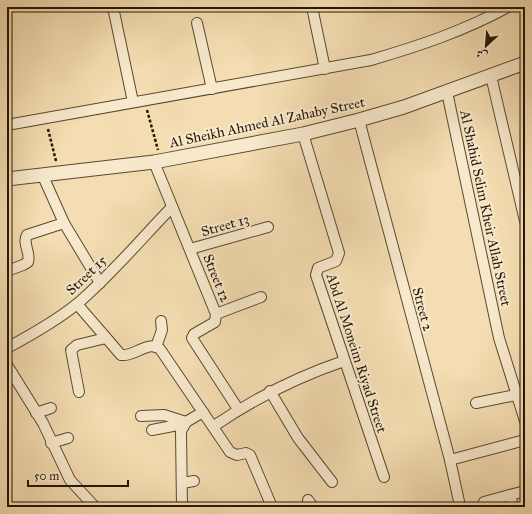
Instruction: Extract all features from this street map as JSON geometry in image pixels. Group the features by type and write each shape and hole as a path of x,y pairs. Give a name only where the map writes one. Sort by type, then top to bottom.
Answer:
{"street":[{"path":"113,7 133,102"},
{"path":"312,7 325,69"},
{"path":"7,125 371,60 414,48 456,32 508,7"},
{"path":"197,23 212,89"},
{"name":"Al Sheikh Ahmed Al Zahaby Street","path":"7,179 157,161 303,134 359,120 447,92 525,63"},
{"path":"491,76 525,220"},
{"name":"Al Shahid Selim Kheir Allah Street","path":"447,92 499,338 525,421"},
{"name":"Street 2","path":"359,120 450,460 460,506"},
{"name":"Abd Al Moneim Riyad Street","path":"303,134 339,253 336,261 318,268 316,272 384,477"},
{"name":"Street 12","path":"157,161 172,207 216,314 215,322 194,334 192,338 238,410"},
{"path":"42,174 64,223 100,283"},
{"name":"Street 15","path":"7,348 38,331 77,304 100,283 172,207"},
{"path":"7,271 28,262 29,257 25,239 27,235 64,223"},
{"name":"Street 13","path":"190,249 268,227"},
{"path":"216,314 261,297"},
{"path":"77,304 121,355 128,355 148,346 156,347 232,453 238,455 246,453 250,455 272,507"},
{"path":"156,347 161,334 161,321"},
{"path":"79,392 71,350 77,345 106,338"},
{"path":"214,426 270,391 294,379 344,360"},
{"path":"7,365 36,413 70,480 95,507"},
{"path":"270,391 298,438 332,482"},
{"path":"476,403 516,395"},
{"path":"36,413 52,408"},
{"path":"152,430 185,423 203,412"},
{"path":"141,416 164,415 185,423"},
{"path":"182,507 181,431 185,423"},
{"path":"51,443 68,438"},
{"path":"450,460 525,440"},
{"path":"182,483 194,481"},
{"path":"484,502 525,492"},
{"path":"510,496 513,507"}],"path":[{"path":"144,100 157,161"},
{"path":"46,118 58,172"}]}
